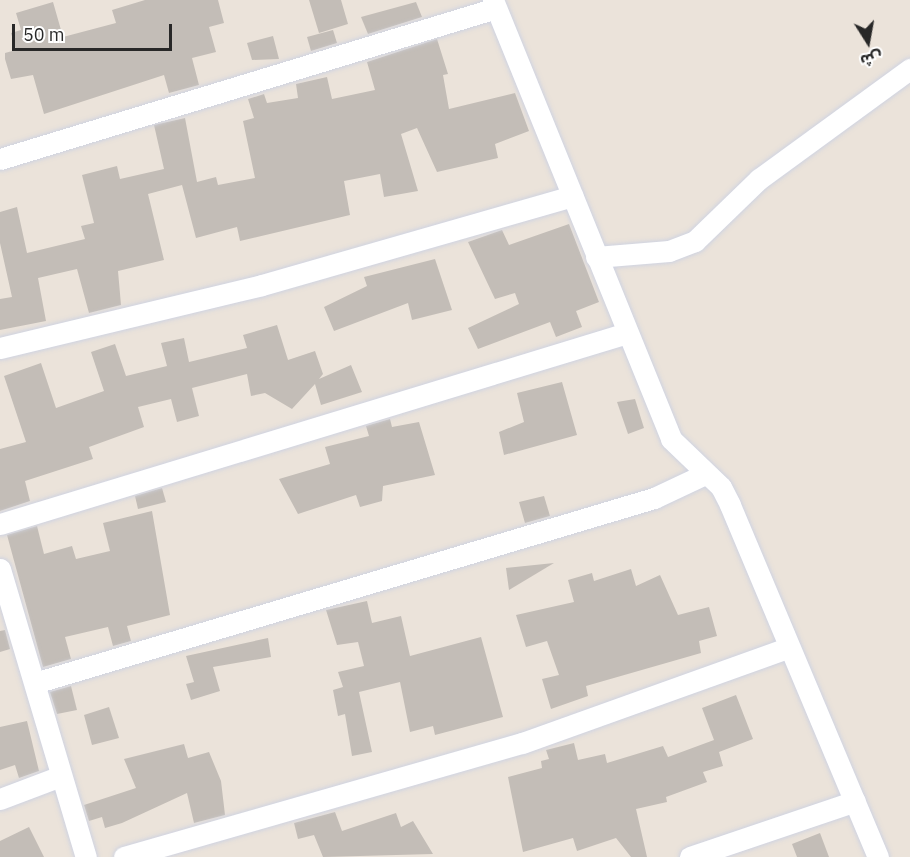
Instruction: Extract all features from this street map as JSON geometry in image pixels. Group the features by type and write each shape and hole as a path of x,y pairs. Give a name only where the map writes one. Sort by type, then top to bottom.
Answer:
{"street":[{"path":"0,159 495,4 671,439 730,504 788,648 878,857"},
{"path":"596,257 669,250 695,241 759,179 910,69"},
{"path":"0,348 262,285 572,196"},
{"path":"0,524 627,333"},
{"path":"38,682 654,498 705,474"},
{"path":"0,569 7,615 38,682 61,776 86,857"},
{"path":"124,857 512,746 788,648"},
{"path":"0,799 61,776"},
{"path":"690,857 855,801"}],"building":[{"path":"145,0 218,0 224,23 209,27 216,52 192,58 199,85 169,93 164,75 44,114 33,75 11,79 5,53 16,50 11,33 21,30 16,13 53,2 63,37 116,23 112,10"},
{"path":"309,0 341,0 348,24 319,33"},
{"path":"416,2 422,17 368,34 361,17"},
{"path":"333,30 337,43 311,51 307,37"},
{"path":"273,36 279,59 252,60 247,43"},
{"path":"437,39 448,74 443,75 449,109 515,93 529,131 495,144 498,158 437,172 417,128 401,134 418,191 384,197 380,174 344,181 350,215 240,241 237,227 196,238 182,185 148,194 164,260 118,271 121,305 89,313 77,269 38,278 46,321 0,330 0,299 12,297 0,243 0,212 17,207 27,253 85,239 81,226 94,223 82,175 117,166 120,179 164,169 154,125 185,118 197,182 216,177 218,185 255,178 243,121 254,118 248,99 264,94 267,103 298,98 296,84 327,77 332,99 375,90 367,62"},
{"path":"569,224 599,302 576,311 582,327 556,337 550,322 478,349 468,328 519,304 515,293 495,299 468,242 502,230 509,245"},
{"path":"435,259 452,310 412,320 408,303 334,331 324,307 367,286 364,277"},
{"path":"277,325 288,360 315,351 323,374 319,379 351,365 362,392 321,405 315,384 292,409 265,393 251,396 247,374 192,388 199,416 177,422 171,399 138,407 144,427 89,447 93,459 25,481 30,501 0,511 0,449 26,442 4,376 41,363 56,408 104,391 91,352 115,344 126,376 167,366 161,343 184,338 189,362 247,348 243,335"},
{"path":"562,382 577,435 504,455 499,432 524,422 517,393"},
{"path":"635,399 644,428 628,434 617,402"},
{"path":"390,419 392,427 419,422 435,475 383,486 382,501 360,507 356,495 298,514 279,479 330,464 325,447 369,436 366,426"},
{"path":"162,488 166,502 138,509 135,496"},
{"path":"544,496 550,516 525,523 519,502"},
{"path":"152,511 170,615 127,626 131,641 113,646 108,627 65,637 71,659 43,667 7,535 37,526 44,554 72,546 76,559 110,551 103,523"},
{"path":"554,563 509,590 506,568"},
{"path":"631,569 636,586 660,575 678,615 709,607 717,636 699,641 701,653 586,686 588,696 551,709 542,679 559,675 547,641 526,647 516,615 574,602 568,580 592,573 594,581"},
{"path":"367,601 372,623 401,616 410,656 481,637 503,717 435,735 433,726 410,732 400,682 359,692 372,752 352,756 345,714 338,716 333,690 343,687 338,672 364,666 358,642 337,645 326,610"},
{"path":"5,630 10,649 0,652 0,631"},
{"path":"268,638 271,657 213,667 220,691 191,700 186,684 194,682 186,656"},
{"path":"71,686 77,710 57,714 50,692"},
{"path":"736,695 753,739 719,752 723,766 703,772 707,782 666,797 667,802 636,809 647,857 631,857 616,838 577,851 573,838 523,852 508,777 542,768 541,761 549,759 546,750 574,743 578,760 605,754 607,763 663,746 668,757 714,740 702,708"},
{"path":"109,707 119,738 92,745 84,715"},
{"path":"27,721 39,771 19,778 15,765 0,770 0,727"},
{"path":"184,744 188,758 209,752 221,781 225,815 194,823 187,793 122,823 105,828 102,817 89,821 84,805 136,788 124,759"},
{"path":"335,812 342,831 396,813 401,827 413,821 433,854 323,857 314,835 298,839 294,823"},
{"path":"29,827 44,857 0,857 0,841"},
{"path":"820,833 829,857 797,857 792,844"}]}
